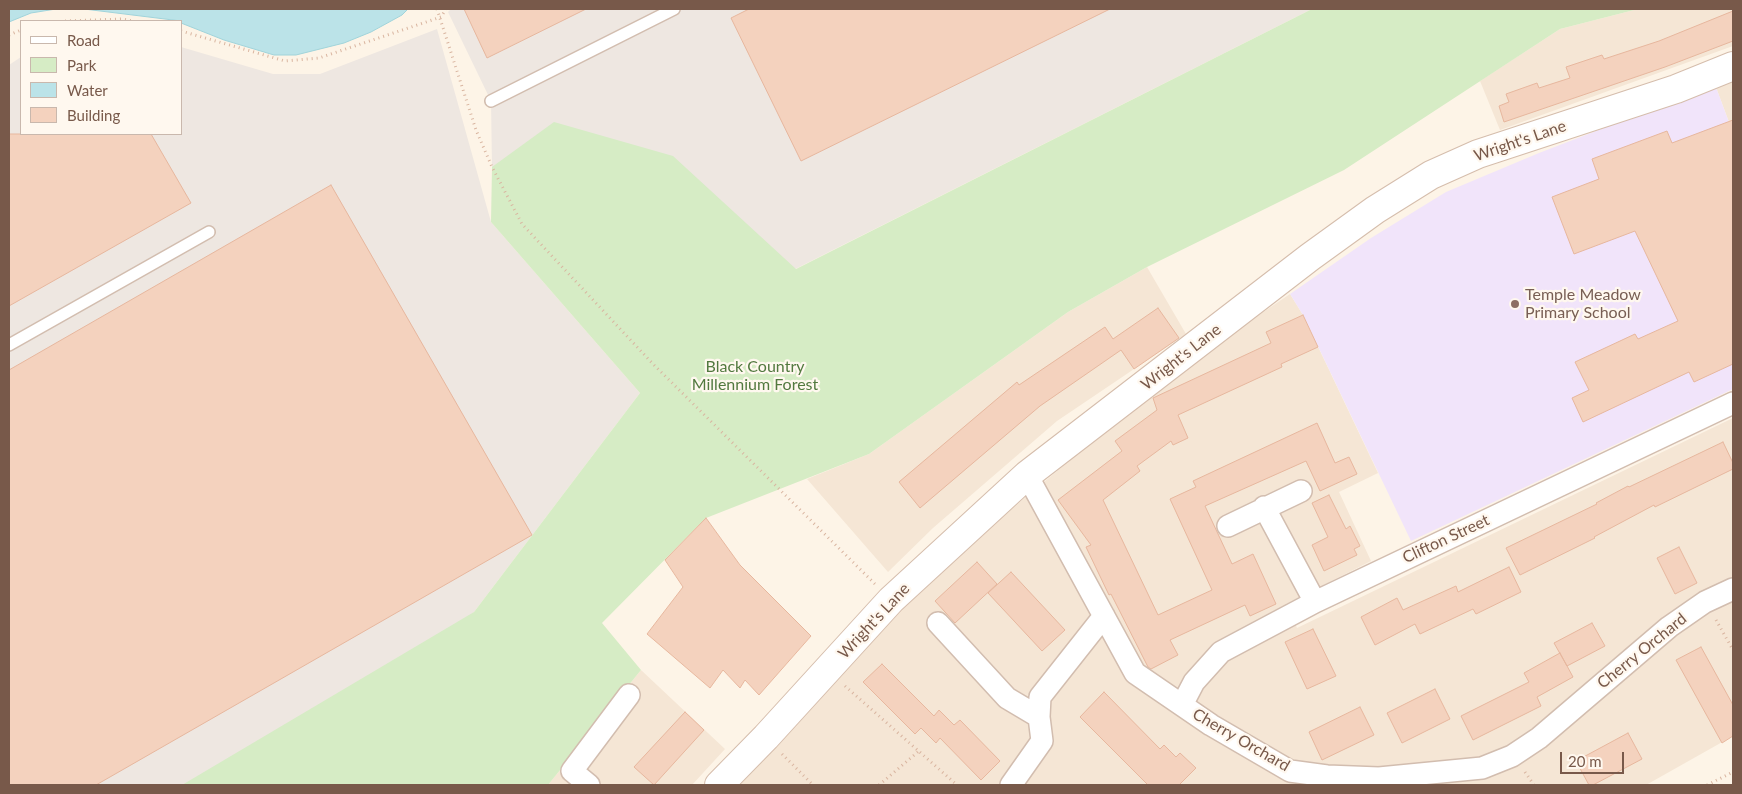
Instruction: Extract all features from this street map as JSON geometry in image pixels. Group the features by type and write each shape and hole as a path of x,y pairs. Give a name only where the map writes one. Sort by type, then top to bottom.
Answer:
{"street":[{"name":"Wright's Lane","path":"720,785 891,600 1027,475 1318,251 1375,210 1431,175 1478,154 1676,88 1733,66"},
{"name":"Clifton Street","path":"1182,705 1194,682 1221,652 1315,602 1733,403"},
{"name":"Cherry Orchard","path":"1027,475 1136,673 1211,725 1290,770 1327,776 1380,782 1482,768 1512,756 1539,738 1669,627 1705,602 1733,589"},
{"path":"1228,526 1301,490"},
{"path":"1264,508 1315,602"},
{"path":"1011,785 1042,741 1039,716 1040,697 1104,616"},
{"path":"938,623 1007,698 1039,716"},
{"path":"589,785 572,771 629,695"}],"lane":[{"path":"491,101 674,9"},
{"path":"9,344 209,232"}],"path":[{"path":"437,9 476,130 492,167 522,224 653,364 891,600"},
{"path":"182,31 285,61 319,58 441,18 446,9"},
{"path":"94,20 127,20"},
{"path":"1705,602 1733,650"},
{"path":"828,670 957,785"},
{"path":"766,737 813,785"},
{"path":"879,785 919,751"},
{"path":"1707,785 1733,772"}],"shaded area":[{"path":"451,9 1312,9 676,329 547,211 492,167 491,101 448,12"},
{"path":"1638,9 1733,9 1733,46 1500,130 1480,81 1560,29"},
{"path":"437,29 491,222 640,393 474,612 269,785 9,785 9,65 20,58 20,135 182,135 182,47 273,74 320,74"},
{"path":"1733,79 1733,133 1717,90 1713,86"},
{"name":"Temple Meadow Primary School","path":"1713,86 1717,90 1733,133 1733,389 1411,541 1303,315 1290,294 1371,238 1446,192 1539,153"},
{"path":"1147,267 1186,334 1057,421 933,528 888,572 807,479 869,454 1068,312"},
{"path":"1290,294 1303,315 1378,473 1339,492 1371,561 1286,604 1297,628 1733,418 1733,736 1646,785 733,785 915,593 1128,412 1216,344"},
{"path":"641,670 725,749 692,785 548,785"}],"green space":[{"name":"Black Country Millennium Forest","path":"1312,9 1638,9 1560,29 1344,170 1147,267 1068,312 869,454 706,518 602,623 641,670 548,785 182,785 474,612 640,393 491,222 492,167 554,122 673,156 796,269"}],"water":[{"path":"9,9 56,9 31,13 9,22"},
{"path":"84,9 408,9 402,15 371,32 344,43 296,55 274,55 224,40 182,23 182,20"}],"building":[{"path":"464,9 586,9 487,58"},
{"path":"749,9 1110,9 801,161 731,18"},
{"path":"1733,11 1733,41 1665,67 1504,122 1499,106 1509,102 1506,94 1537,83 1539,88 1570,78 1566,67 1602,55 1604,59 1659,41"},
{"path":"1733,120 1733,364 1694,382 1689,372 1583,422 1572,398 1589,390 1575,362 1635,334 1638,339 1678,321 1635,231 1574,254 1552,197 1599,179 1592,159 1667,131 1672,143"},
{"path":"9,134 152,135 191,203 9,306"},
{"path":"331,185 532,535 96,785 9,785 9,370"},
{"path":"1158,308 1179,338 1134,369 1121,350 1040,406 920,508 899,482 1017,382 1019,385 1105,327 1113,339"},
{"path":"1303,315 1318,347 1281,364 1282,367 1178,415 1188,438 1173,445 1171,441 1137,466 1140,471 1103,500 1158,615 1212,590 1170,499 1196,487 1193,481 1317,423 1335,463 1349,457 1357,474 1320,491 1306,461 1205,506 1232,564 1253,554 1276,604 1250,616 1245,605 1170,640 1178,655 1151,669 1148,667 1111,594 1109,595 1086,547 1091,545 1058,500 1122,451 1115,441 1157,410 1153,398 1271,343 1266,332"},
{"path":"1723,442 1733,463 1733,469 1655,507 1654,505 1595,538 1520,575 1506,548 1597,504 1628,486"},
{"path":"1329,495 1346,529 1350,526 1360,546 1354,549 1357,555 1324,571 1312,545 1328,537 1312,503"},
{"path":"706,518 740,565 811,636 759,695 745,680 740,688 723,670 710,688 647,634 683,587 665,560"},
{"path":"1679,547 1697,583 1675,594 1657,558"},
{"path":"977,562 997,584 955,623 935,601"},
{"path":"1509,567 1521,592 1476,614 1473,609 1420,634 1415,624 1375,645 1361,617 1397,598 1403,610 1456,586 1458,592"},
{"path":"1011,572 1065,630 1042,651 988,593"},
{"path":"1592,623 1605,646 1567,666 1554,643"},
{"path":"1313,629 1336,676 1307,689 1285,642"},
{"path":"1701,647 1733,705 1733,736 1722,743 1676,660"},
{"path":"1560,653 1573,677 1537,697 1541,706 1473,740 1461,716 1529,682 1524,673"},
{"path":"882,664 934,716 939,710 954,725 960,720 1000,761 981,780 940,738 936,743 921,728 915,734 863,682"},
{"path":"1435,689 1450,719 1402,743 1387,713"},
{"path":"1104,692 1160,749 1164,745 1176,757 1180,753 1196,768 1179,785 1148,785 1080,717"},
{"path":"1360,707 1374,735 1322,760 1309,732"},
{"path":"685,712 704,730 654,785 634,767"},
{"path":"1628,733 1642,759 1593,785 1589,785 1576,761"}],"place":[{"name":"Temple Meadow Primary School","path":"1515,304"}]}
